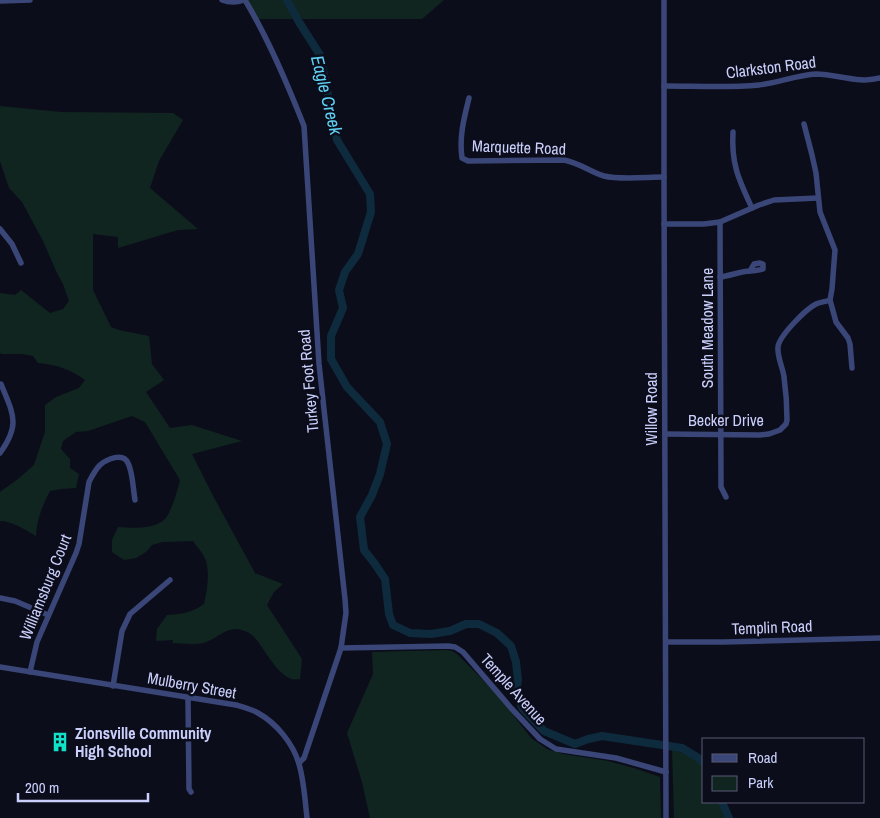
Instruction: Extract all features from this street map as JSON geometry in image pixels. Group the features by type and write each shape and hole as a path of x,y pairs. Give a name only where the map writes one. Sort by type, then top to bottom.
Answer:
{"street":[{"path":"0,1 30,0"},
{"path":"222,0 229,3 245,0"},
{"name":"Turkey Foot Road","path":"245,0 256,19 304,126 319,364 346,613 341,648 304,758 299,763"},
{"name":"Willow Road","path":"664,0 666,818"},
{"name":"Clarkston Road","path":"664,86 748,86 818,74 858,80 875,80 880,78"},
{"name":"Marquette Road","path":"469,98 460,137 462,158 468,161 564,160 576,163 600,175 610,177 664,177"},
{"path":"804,124 814,164 820,212 835,250 832,289 829,300 836,322 848,338 852,368"},
{"path":"732,132 735,168 752,208"},
{"path":"664,224 720,222 774,200 818,198"},
{"name":"South Meadow Lane","path":"720,222 721,487 726,497"},
{"path":"0,229 12,244 21,263"},
{"path":"720,277 750,271"},
{"name":"Becker Drive","path":"664,434 760,435 780,430 787,420 785,386 778,348 779,340 808,310 817,303 829,300"},
{"path":"0,453 9,439 14,420 1,384"},
{"name":"Williamsburg Court","path":"30,672 37,642 76,553 89,482 100,465 109,459 120,457 126,459 129,465 135,500"},
{"path":"113,686 122,632 130,614 170,580"},
{"path":"0,598 15,601 48,615"},
{"name":"Templin Road","path":"666,642 880,638"},
{"name":"Temple Avenue","path":"341,648 455,647 463,652 540,739 556,749 616,758 666,772"},
{"name":"Mulberry Street","path":"0,667 236,705 257,712 273,724 285,737 295,754 299,763 307,818"},
{"path":"188,698 189,789 191,792"}],"green space":[{"path":"246,0 444,0 422,19 257,19"},
{"path":"0,106 61,112 173,113 183,120 159,161 150,188 198,229 178,230 118,248 118,237 93,234 93,290 111,327 149,336 152,364 164,380 146,392 170,428 192,425 242,441 192,454 255,573 283,584 274,592 267,605 302,659 300,679 292,679 285,676 257,640 242,630 226,631 199,644 172,643 173,640 156,641 157,629 167,615 186,612 204,604 208,572 205,558 193,541 162,542 152,545 146,552 136,558 124,560 112,552 112,540 118,527 148,527 159,523 167,517 179,484 180,480 145,422 132,416 88,431 76,432 63,441 61,449 70,459 70,468 79,474 76,488 50,491 40,513 36,536 14,524 0,521 0,492 34,465 45,432 45,405 56,397 79,388 85,380 63,368 38,363 33,356 0,353 0,293 15,295 21,290 50,313 63,309 69,301 43,241 22,202 9,188 0,161"},
{"path":"447,650 457,654 497,694 531,738 547,749 563,754 608,761 660,777 661,818 370,818 362,782 347,733 373,674 372,652"},
{"path":"672,749 702,761 702,803 722,803 729,818 674,818"}],"waterway":[{"name":"Eagle Creek","path":"287,0 320,55 337,140 370,194 371,212 358,254 345,272 339,290 343,308 331,336 331,359 347,387 380,422 387,444 380,474 372,495 360,517 364,550 385,579 389,614 393,625 410,633 431,634 450,631 466,624 479,624 497,633 511,646 516,662 518,680 516,694 523,709 544,731 575,744 602,736 682,748 702,761"},
{"name":"Eagle Creek","path":"722,803 729,818"}],"place":[{"name":"Zionsville Community High School","path":"60,742"}]}
